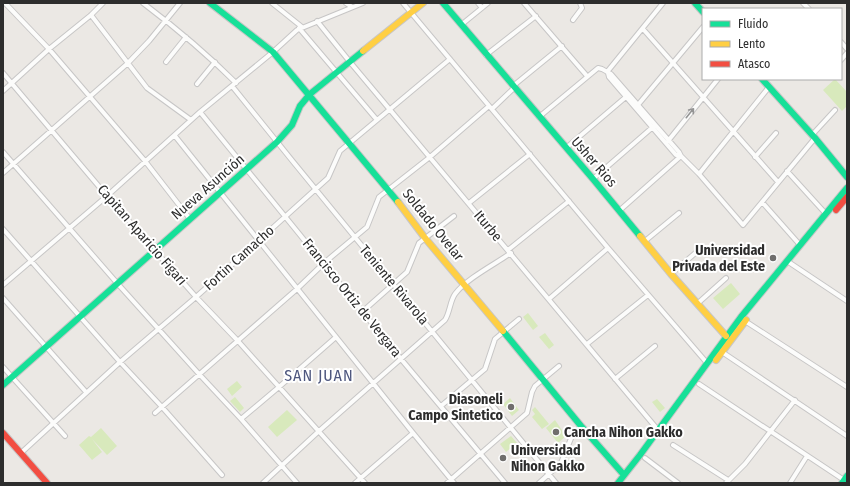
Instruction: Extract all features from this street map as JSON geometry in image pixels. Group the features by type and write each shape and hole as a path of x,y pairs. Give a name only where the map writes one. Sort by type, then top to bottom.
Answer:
{"main road":[{"name":"Soldado Ovelar","path":"210,3 273,52 310,94 388,189 425,238 465,284 625,479"},
{"name":"Nueva Asunción","path":"3,385 277,142 292,125 300,106 310,94 423,3"},
{"name":"Usher Rios","path":"442,3 593,178 671,274 726,336"},
{"path":"695,3 702,11"},
{"path":"763,80 847,177"},
{"path":"625,479 658,430 726,336 847,188"},
{"path":"618,483 625,479 645,458 745,321 790,263 847,197"},
{"path":"3,433 47,483"},
{"path":"3,442 40,483"}],"street":[{"path":"3,91 103,3"},
{"path":"143,3 186,37 215,62 236,83"},
{"path":"3,173 128,63 149,41 180,3"},
{"path":"273,3 301,28 378,120"},
{"path":"346,3 352,7"},
{"path":"3,285 107,196 200,112 273,52 286,39 301,28 363,3"},
{"path":"403,3 707,364"},
{"path":"478,3 482,8"},
{"path":"461,24 488,3"},
{"path":"524,3 587,76"},
{"path":"573,20 582,8 580,3"},
{"path":"608,73 663,3"},
{"path":"5,5 27,25 49,49 145,161 190,219"},
{"path":"91,15 147,88 192,120"},
{"path":"486,55 536,16"},
{"name":"Iturbe","path":"317,21 658,430"},
{"path":"637,107 672,62 702,28"},
{"path":"643,29 778,182"},
{"path":"166,62 186,37"},
{"path":"155,414 367,226 379,197 490,108 562,46"},
{"name":"Fortin Camacho","path":"20,453 86,392 328,178 340,151 450,59"},
{"path":"197,84 215,62"},
{"path":"539,117 587,76 600,68 611,74 637,107 667,141 676,155 680,156 699,174 742,225 835,110"},
{"name":"Capitan Aparicio Figari","path":"3,73 107,196 365,483"},
{"path":"667,141 717,80"},
{"name":"Teniente Rivarola","path":"232,86 315,190 556,483"},
{"path":"699,174 769,87"},
{"path":"566,148 628,96"},
{"name":"Francisco Ortiz de Vergara","path":"200,112 324,263 362,312 505,483"},
{"path":"593,178 654,126"},
{"path":"755,157 776,133"},
{"path":"175,136 258,241 453,481"},
{"path":"3,152 117,283 297,483"},
{"path":"469,203 530,154"},
{"path":"619,211 680,156"},
{"path":"787,171 826,214"},
{"path":"263,483 319,431 445,320 455,294 465,284 495,264 569,201"},
{"path":"762,202 800,245"},
{"path":"644,241 679,213"},
{"path":"362,312 406,272 419,243 454,216"},
{"path":"3,229 222,475"},
{"path":"549,299 608,248"},
{"path":"671,274 700,249"},
{"path":"790,263 847,300"},
{"path":"697,304 726,278"},
{"path":"587,344 648,295"},
{"path":"3,298 86,392"},
{"path":"441,406 485,369 495,339 519,319"},
{"path":"745,321 847,387"},
{"path":"241,419 336,337"},
{"path":"615,379 655,346"},
{"path":"722,352 847,436"},
{"path":"447,483 453,481 480,453 527,413 535,386 559,366"},
{"path":"3,367 65,436"},
{"path":"699,384 845,480"},
{"path":"674,445 727,482 745,464 795,400"},
{"path":"539,483 561,463 572,436 581,426"},
{"path":"355,483 413,433"},
{"path":"790,483 807,456"},
{"path":"645,458 678,483"}],"green space":[{"path":"834,80 836,80 847,92 847,106 842,111 823,90"},
{"path":"731,283 740,294 723,309 713,298"},
{"path":"528,313 538,326 533,330 523,317"},
{"path":"545,333 554,345 549,349 539,337"},
{"path":"237,381 242,387 232,396 227,389"},
{"path":"235,397 244,408 240,412 230,401"},
{"name":"Diasoneli Campo Sintetico","path":"510,398 519,410 512,416 503,404"},
{"path":"657,399 665,408 660,412 652,402"},
{"path":"535,407 549,424 542,429 532,417 535,414 532,410"},
{"path":"287,410 297,420 277,437 268,427"},
{"name":"Cancha Nihon Gakko","path":"555,420 566,436 558,443 546,428"},
{"path":"101,428 117,446 107,455 92,439 102,452 92,460 79,445"},
{"path":"511,436 517,443 506,452 500,444"}],"traffic: fast":[{"path":"210,3 273,52 398,202"},
{"path":"443,3 640,236"},
{"path":"695,3 702,11"},
{"path":"3,385 277,142 292,125 300,106 310,94 363,51"},
{"path":"763,80 815,138 847,177"},
{"path":"618,483 741,317 847,188"},
{"path":"503,331 581,426 624,475"},
{"path":"842,483 847,476"}],"traffic: slow":[{"path":"363,51 423,3"},
{"path":"398,202 425,238 503,331"},
{"path":"640,236 671,274 726,336"},
{"path":"716,360 746,320"}],"traffic: jam":[{"path":"836,210 847,197"},
{"path":"3,433 47,483"}],"place":[{"name":"Universidad Privada del Este","path":"773,258"},
{"name":"Diasoneli Campo Sintetico","path":"511,407"},
{"name":"Cancha Nihon Gakko","path":"556,432"},
{"name":"Universidad Nihon Gakko","path":"503,458"}],"district":[{"name":"SAN JUAN","path":"319,375"}]}
